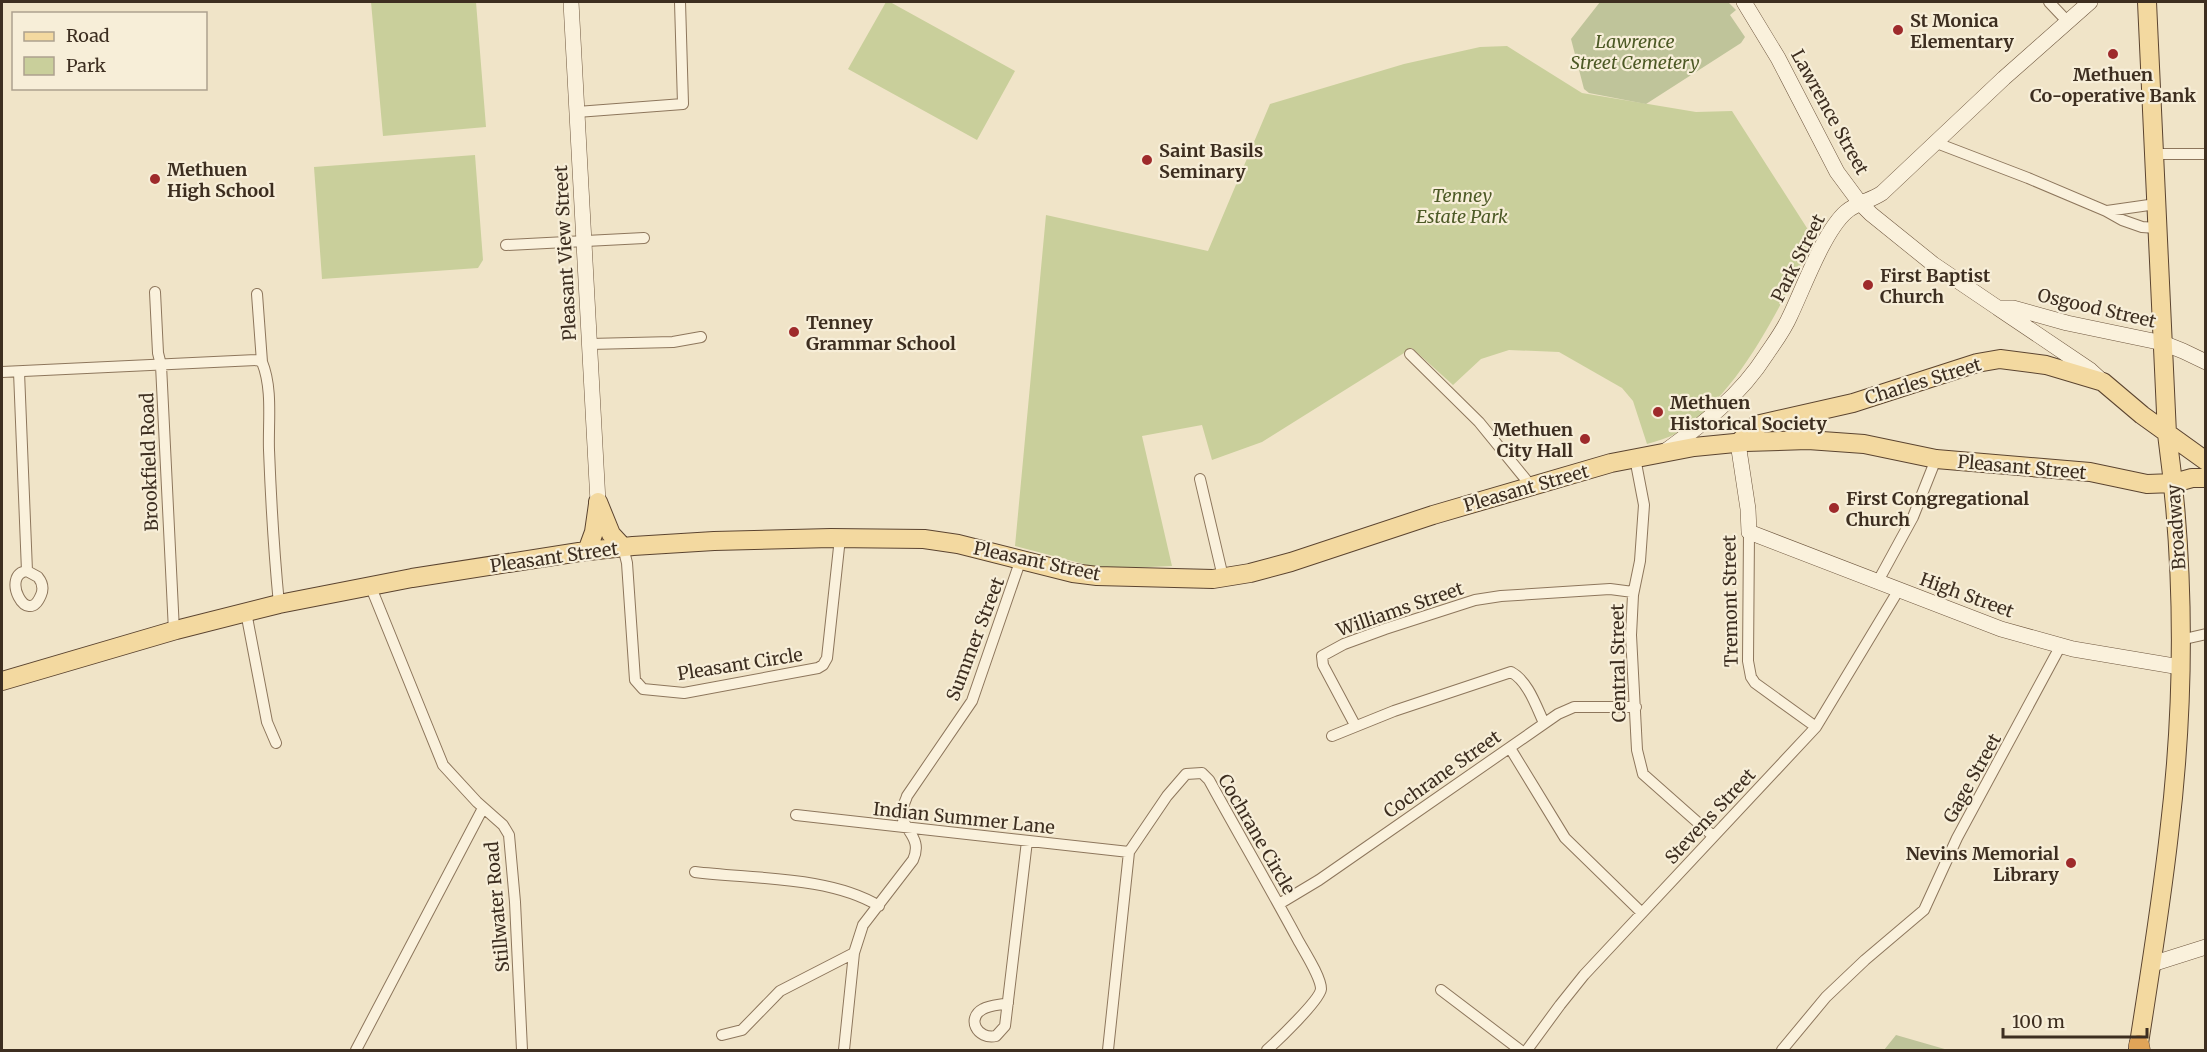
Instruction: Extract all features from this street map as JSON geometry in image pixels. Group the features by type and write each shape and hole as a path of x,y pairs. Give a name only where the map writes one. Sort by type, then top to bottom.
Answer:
{"main road":[{"name":"Pleasant View Street","path":"571,2 598,502"},
{"name":"Lawrence Street","path":"1744,2 1778,58 1827,155 1860,203 1890,231 1980,296"},
{"name":"Park Street","path":"1664,452 1700,426 1735,396 1759,365 1789,319 1831,232 1843,214 1882,193 1934,142 2090,2"},
{"name":"Broadway","path":"2139,1049 2170,832 2178,730 2180,667 2180,592 2156,228 2147,2"},
{"name":"Osgood Street","path":"1980,296 1998,308 2013,308 2067,323 2163,343 2205,362"},
{"path":"1998,308 2090,370 2103,382"},
{"name":"Charles Street","path":"1738,443 1756,425 1853,403 1984,361 2008,360 2046,364 2103,382 2142,415 2205,461"},
{"path":"2142,415 2161,406 2166,400"},
{"name":"Pleasant Street","path":"2,681 174,631 279,604 370,585 623,547 714,541 840,538 924,540 951,543 1073,573 1097,576 1173,579 1223,577 1250,573 1291,562 1433,515 1635,458 1738,443 1808,440 1864,444 1936,459 2090,472 2147,484 2173,478"},
{"name":"Tremont Street","path":"1738,443 1749,509 1749,532"},
{"path":"2173,478 2205,467"},
{"path":"2173,478 2205,478"},
{"path":"598,502 611,534 623,547"},
{"path":"587,551 594,532 598,502"},
{"name":"High Street","path":"1749,532 2001,630 2118,657 2180,667"},
{"path":"2151,964 2205,947"}],"street":[{"path":"577,112 683,104 680,2"},
{"path":"2049,2 2067,21"},
{"path":"1934,142 2028,178 2132,224 2156,228"},
{"path":"2153,154 2205,154"},
{"path":"2106,211 2156,204"},
{"path":"506,245 644,238"},
{"name":"Brookfield Road","path":"154,292 158,353 161,365 174,631"},
{"path":"257,294 262,362 268,396 269,450 279,604"},
{"path":"589,344 673,342 702,337"},
{"path":"1410,354 1479,422 1532,487"},
{"path":"2,372 257,360 262,362"},
{"path":"19,372 27,572"},
{"name":"Central Street","path":"1635,458 1644,505 1640,561 1633,592 1631,635 1637,750 1643,774 1713,836"},
{"path":"1877,583 1913,518 1936,459"},
{"path":"1200,479 1223,577"},
{"name":"Tremont Street","path":"1749,532 1748,661 1751,677 1762,689 1816,727"},
{"name":"Pleasant Circle","path":"623,547 627,563 635,680 643,689 684,693 818,669 823,665 827,658 840,538"},
{"name":"Summer Street","path":"844,1050 854,953 863,925 917,851 916,841 908,829 902,811 907,796 972,701 1022,559"},
{"name":"Stillwater Road","path":"370,585 443,765 483,808 503,825 509,835 522,1050"},
{"name":"Williams Street","path":"1355,725 1323,665 1322,656 1344,644 1475,600 1501,596 1610,589 1633,592"},
{"name":"Stevens Street","path":"1527,1050 1566,997 1816,727 1898,591"},
{"path":"246,612 267,722 276,743"},
{"path":"2180,640 2205,634"},
{"name":"Gage Street","path":"1782,1050 1826,997 1924,910 1958,838 2061,645"},
{"path":"1332,736 1355,725 1511,672 1529,691 1544,723"},
{"name":"Cochrane Street","path":"1279,904 1319,880 1544,723 1574,707 1636,707"},
{"path":"1510,748 1565,838 1642,913"},
{"name":"Cochrane Circle","path":"1108,1050 1129,852 1167,796 1186,774 1202,773 1209,780 1279,904 1321,987 1313,1003 1267,1050"},
{"path":"356,1050 483,808"},
{"name":"Indian Summer Lane","path":"796,816 1129,852"},
{"path":"1008,1003 1027,841"},
{"path":"695,872 821,885 855,893 879,906"},
{"path":"722,1035 742,1030 780,991 854,953"},
{"path":"1441,990 1520,1050"}],"green space":[{"path":"371,2 476,2 486,127 383,136"},
{"path":"886,2 890,2 1015,71 977,140 848,69"},
{"name":"Lawrence Street Cemetery","path":"1600,2 1728,2 1736,10 1730,15 1745,37 1741,43 1646,104 1589,93 1584,89 1571,39"},
{"name":"Tenney Estate Park","path":"1507,46 1582,93 1696,112 1732,111 1814,239 1773,319 1740,371 1721,395 1700,416 1677,433 1647,444 1633,401 1622,388 1559,352 1509,350 1481,359 1453,385 1412,348 1262,442 1212,460 1202,425 1142,436 1172,566 1103,569 1015,546 1046,215 1208,251 1270,104 1404,64 1480,47"},
{"path":"475,155 483,260 478,268 322,279 314,167"},
{"path":"1896,1035 1948,1050 1884,1050"}],"place":[{"name":"St Monica Elementary","path":"1898,30"},
{"name":"Methuen Co-operative Bank","path":"2113,54"},
{"name":"Saint Basils Seminary","path":"1147,160"},
{"name":"Methuen High School","path":"155,179"},
{"name":"First Baptist Church","path":"1868,285"},
{"name":"Tenney Grammar School","path":"794,332"},
{"name":"Methuen Historical Society","path":"1658,412"},
{"name":"Methuen City Hall","path":"1585,439"},
{"name":"First Congregational Church","path":"1834,508"},
{"name":"Nevins Memorial Library","path":"2071,863"}]}
